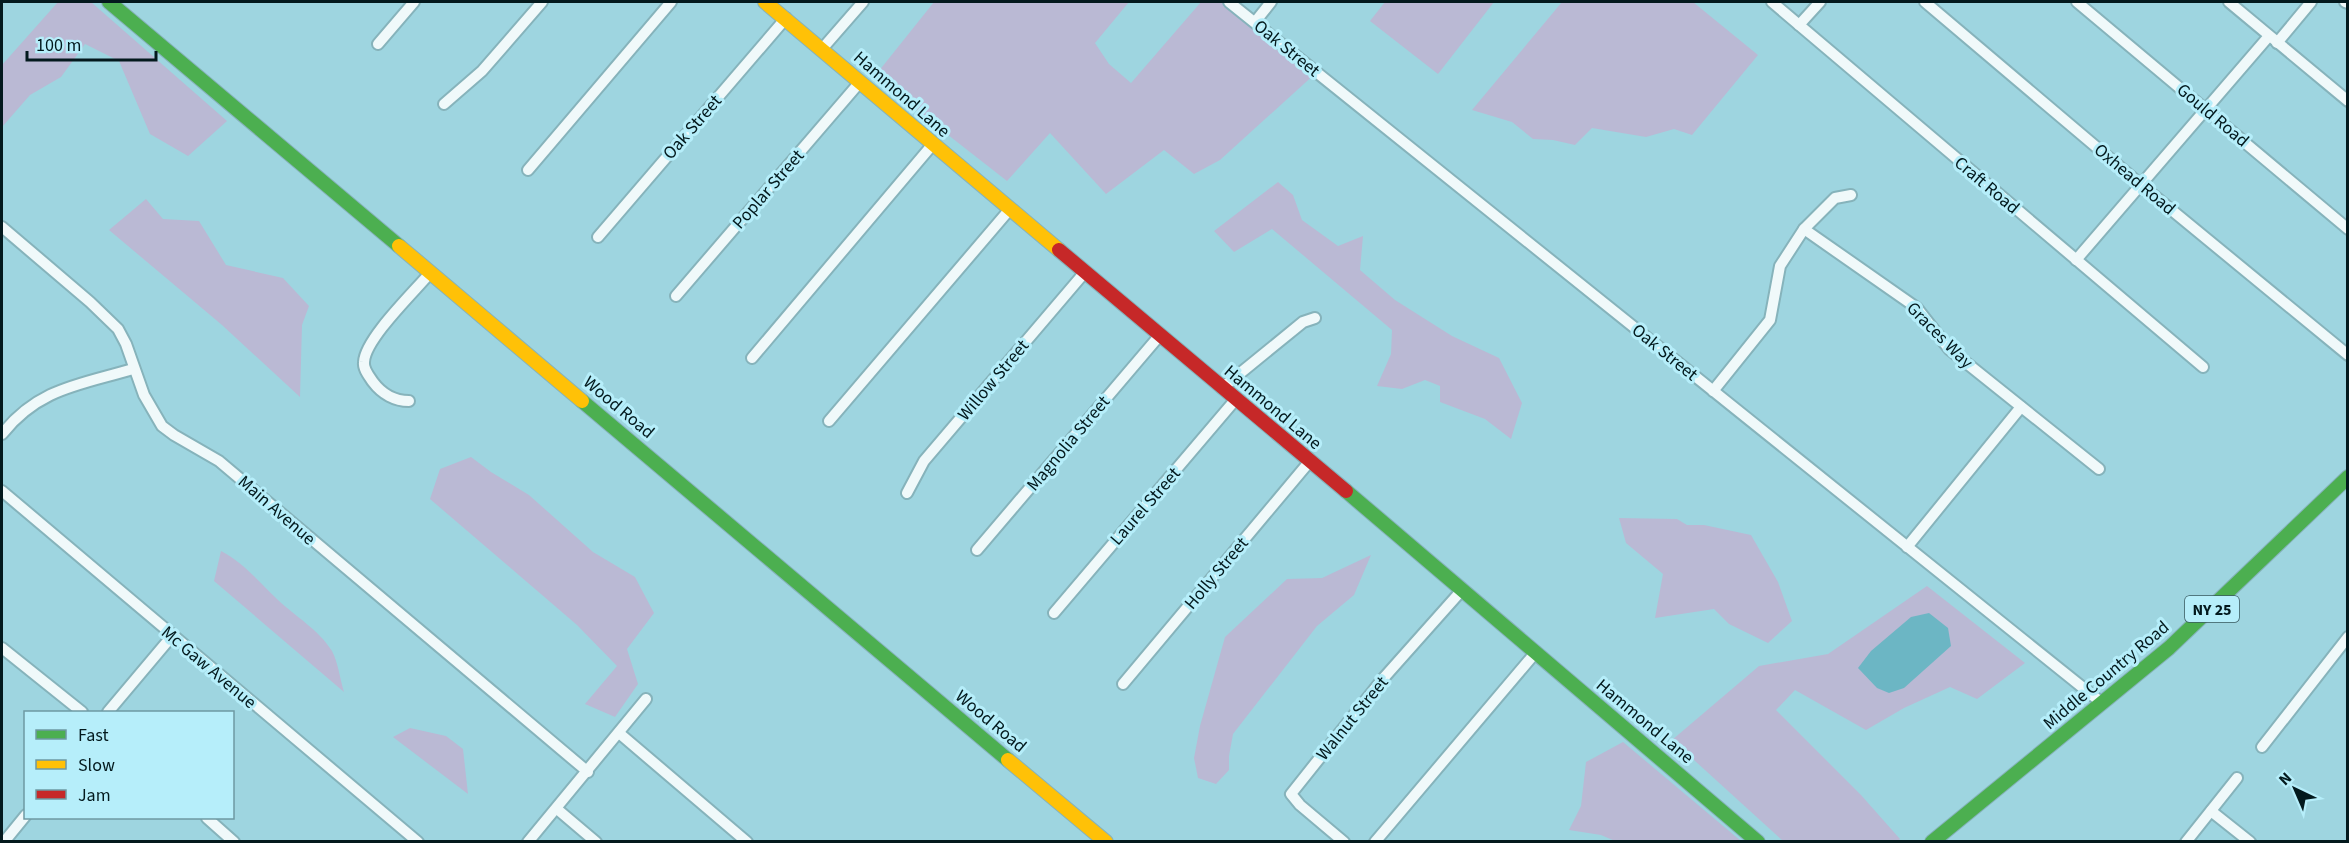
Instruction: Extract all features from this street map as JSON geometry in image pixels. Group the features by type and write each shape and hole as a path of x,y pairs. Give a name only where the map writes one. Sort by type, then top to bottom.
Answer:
{"street":[{"name":"Wood Road","path":"109,2 1106,842"},
{"path":"378,44 414,2"},
{"path":"444,104 482,72 542,2"},
{"path":"528,170 671,2"},
{"path":"822,49 862,2"},
{"name":"Oak Street","path":"1229,2 2102,703"},
{"path":"1255,22 1271,2"},
{"name":"Craft Road","path":"1772,2 2203,367"},
{"path":"1800,25 1820,2"},
{"name":"Oxhead Road","path":"1925,2 2140,184 2348,355"},
{"name":"Gould Road","path":"2077,2 2348,230"},
{"path":"2229,2 2348,101"},
{"path":"2076,260 2206,109 2312,2"},
{"name":"Hammond Lane","path":"770,3 933,144 1758,842"},
{"name":"Oak Street","path":"598,237 786,18"},
{"name":"Poplar Street","path":"676,296 860,82"},
{"path":"752,358 933,144"},
{"path":"1713,391 1770,320 1780,266 1804,229 1835,198 1851,195"},
{"path":"829,421 1010,209"},
{"name":"Main Avenue","path":"2,227 106,316 118,329 126,344 144,395 162,426 219,460 588,772"},
{"name":"Graces Way","path":"1804,229 1917,308 1949,349 2099,469"},
{"name":"Willow Street","path":"907,493 924,461 1085,272"},
{"path":"409,401 396,401 376,386 365,370 364,362 370,343 430,273"},
{"path":"1222,387 1303,322 1314,318"},
{"name":"Magnolia Street","path":"977,550 1160,335"},
{"path":"2,434 24,410 52,393 133,369"},
{"name":"Laurel Street","path":"1054,613 1236,399"},
{"path":"1908,547 2021,407"},
{"name":"Holly Street","path":"1123,684 1310,461"},
{"name":"Middle Country Road","path":"1932,842 2198,622 2347,479"},
{"name":"Mc Gaw Avenue","path":"2,491 418,842"},
{"name":"Walnut Street","path":"1344,842 1300,805 1291,794 1381,681 1462,590"},
{"path":"109,711 172,636"},
{"path":"2262,747 2348,637"},
{"path":"2,648 81,711"},
{"path":"1374,842 1536,652"},
{"path":"528,842 646,699"},
{"path":"619,734 747,842"},
{"path":"2186,842 2237,778"},
{"path":"557,809 596,842"},
{"path":"2211,811 2250,842"},
{"path":"4,842 24,817"},
{"path":"208,819 234,842"}],"shaded area":[{"path":"58,2 91,2 227,121 188,156 150,134 119,61 85,44 61,77 30,95 2,127 2,65"},
{"path":"934,2 1129,2 1095,43 1109,64 1131,83 1201,2 1229,2 1317,72 1220,160 1194,174 1164,150 1106,194 1050,133 1007,181 874,77"},
{"path":"1385,2 1494,2 1438,74 1370,21"},
{"path":"1562,2 1693,2 1758,55 1692,135 1674,129 1646,137 1592,128 1575,145 1553,140 1533,139 1512,122 1472,110"},
{"path":"1278,182 1293,195 1302,220 1338,246 1363,236 1360,270 1395,300 1452,336 1499,358 1522,403 1511,439 1485,419 1440,402 1440,386 1425,380 1402,389 1377,386 1391,354 1392,330 1272,229 1234,252 1214,231"},
{"path":"146,199 163,219 199,221 226,265 283,278 309,306 302,325 300,397 222,325 109,230"},
{"path":"471,457 529,495 593,552 635,577 654,613 627,649 638,684 615,717 585,704 617,666 577,625 430,499 440,469"},
{"path":"1619,518 1677,519 1687,525 1704,525 1751,535 1778,582 1792,621 1768,643 1729,624 1714,609 1655,618 1663,574 1626,543"},
{"path":"221,551 244,567 327,643 336,660 344,692 214,581"},
{"path":"1371,555 1354,595 1317,626 1233,734 1229,770 1216,784 1198,778 1194,758 1200,726 1225,637 1287,579 1322,578"},
{"path":"1927,586 2025,663 1977,699 1950,687 1904,708 1866,730 1795,690 1776,710 1861,795 1900,839 1898,841 1783,841 1672,740 1759,666 1828,654"},
{"path":"1929,613 1948,628 1951,646 1904,688 1889,693 1877,688 1858,668 1871,651 1911,617"},
{"path":"410,728 446,736 463,749 468,794 393,737"},
{"path":"1623,742 1741,841 1615,841 1601,835 1569,830 1581,806 1586,762"}],"traffic: fast":[{"path":"109,2 399,246"},
{"path":"582,401 1008,760"},
{"path":"1932,842 2169,648 2348,477"},
{"path":"1346,491 1758,842"}],"traffic: slow":[{"path":"765,2 1059,250"},
{"path":"399,246 582,401"},
{"path":"1008,760 1106,842"}],"traffic: jam":[{"path":"1059,250 1346,491"}]}
